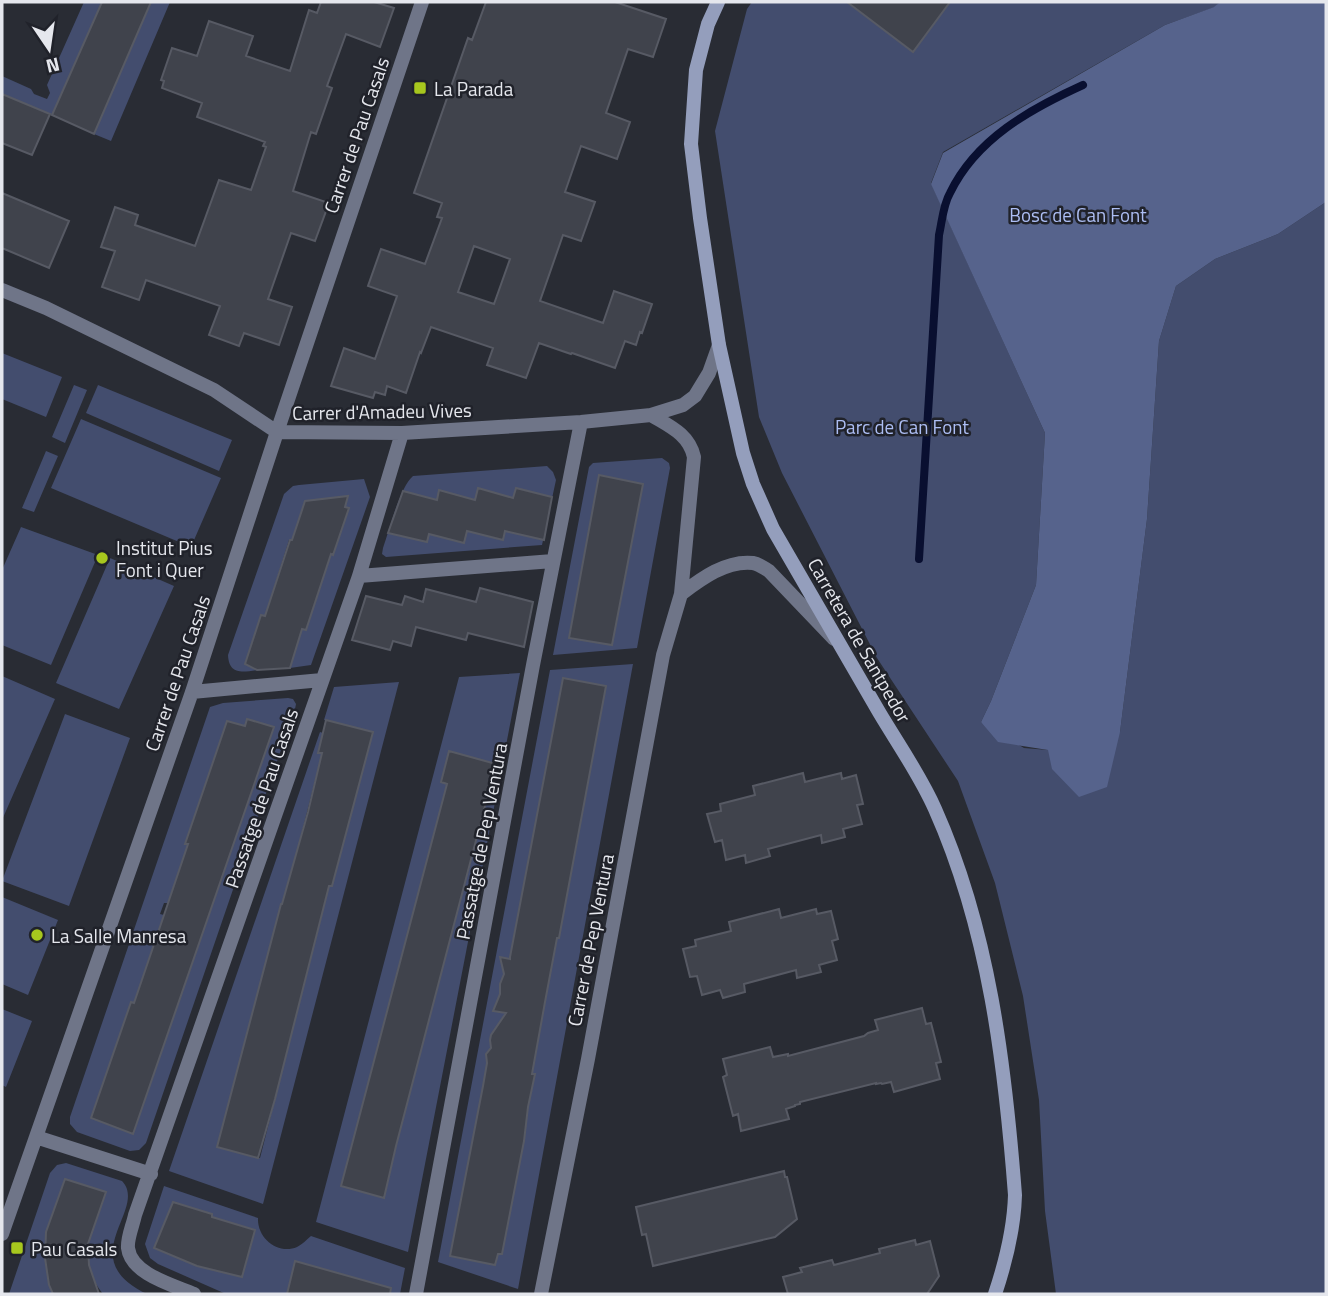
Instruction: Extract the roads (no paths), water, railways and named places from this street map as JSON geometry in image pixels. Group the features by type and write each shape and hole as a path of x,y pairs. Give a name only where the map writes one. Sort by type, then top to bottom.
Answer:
{"street":[{"name":"Carrer de Pau Casals","path":"2,1234 192,692 422,2"},
{"name":"Carretera de Santpedor","path":"718,2 708,24 696,70 691,144 719,345 743,453 753,484 774,529 934,806 961,875 979,935 1005,1083 1015,1195 1015,1214 1006,1260 995,1294"},
{"name":"Carrer d'Amadeu Vives","path":"2,290 46,308 214,390 277,432 402,433 651,415 683,405 695,396 704,384 719,345"},
{"name":"Carrer de Pep Ventura","path":"541,1294 663,655 681,594 694,457 692,446 683,436 651,415"},
{"name":"Passatge de Pep Ventura","path":"416,1294 553,561 582,422"},
{"name":"Passatge de Pau Casals","path":"194,1294 141,1270 131,1259 128,1246 135,1215 359,576 402,433"},
{"path":"359,576 553,561"},
{"path":"681,594 723,567 756,563 769,570 842,647"},
{"path":"192,692 322,680"},
{"path":"36,1137 150,1174"}],"waterway":[{"path":"919,559 939,235 946,203 961,174 990,141 1024,115 1083,85"}],"place":[{"name":"La Parada","path":"420,88"},
{"name":"Institut Pius Font i Quer","path":"102,558"},
{"name":"La Salle Manresa","path":"37,935"},
{"name":"Pau Casals","path":"17,1248"}],"park label":[{"name":"Bosc de Can Font","path":"1078,214"},
{"name":"Parc de Can Font","path":"902,426"}]}
